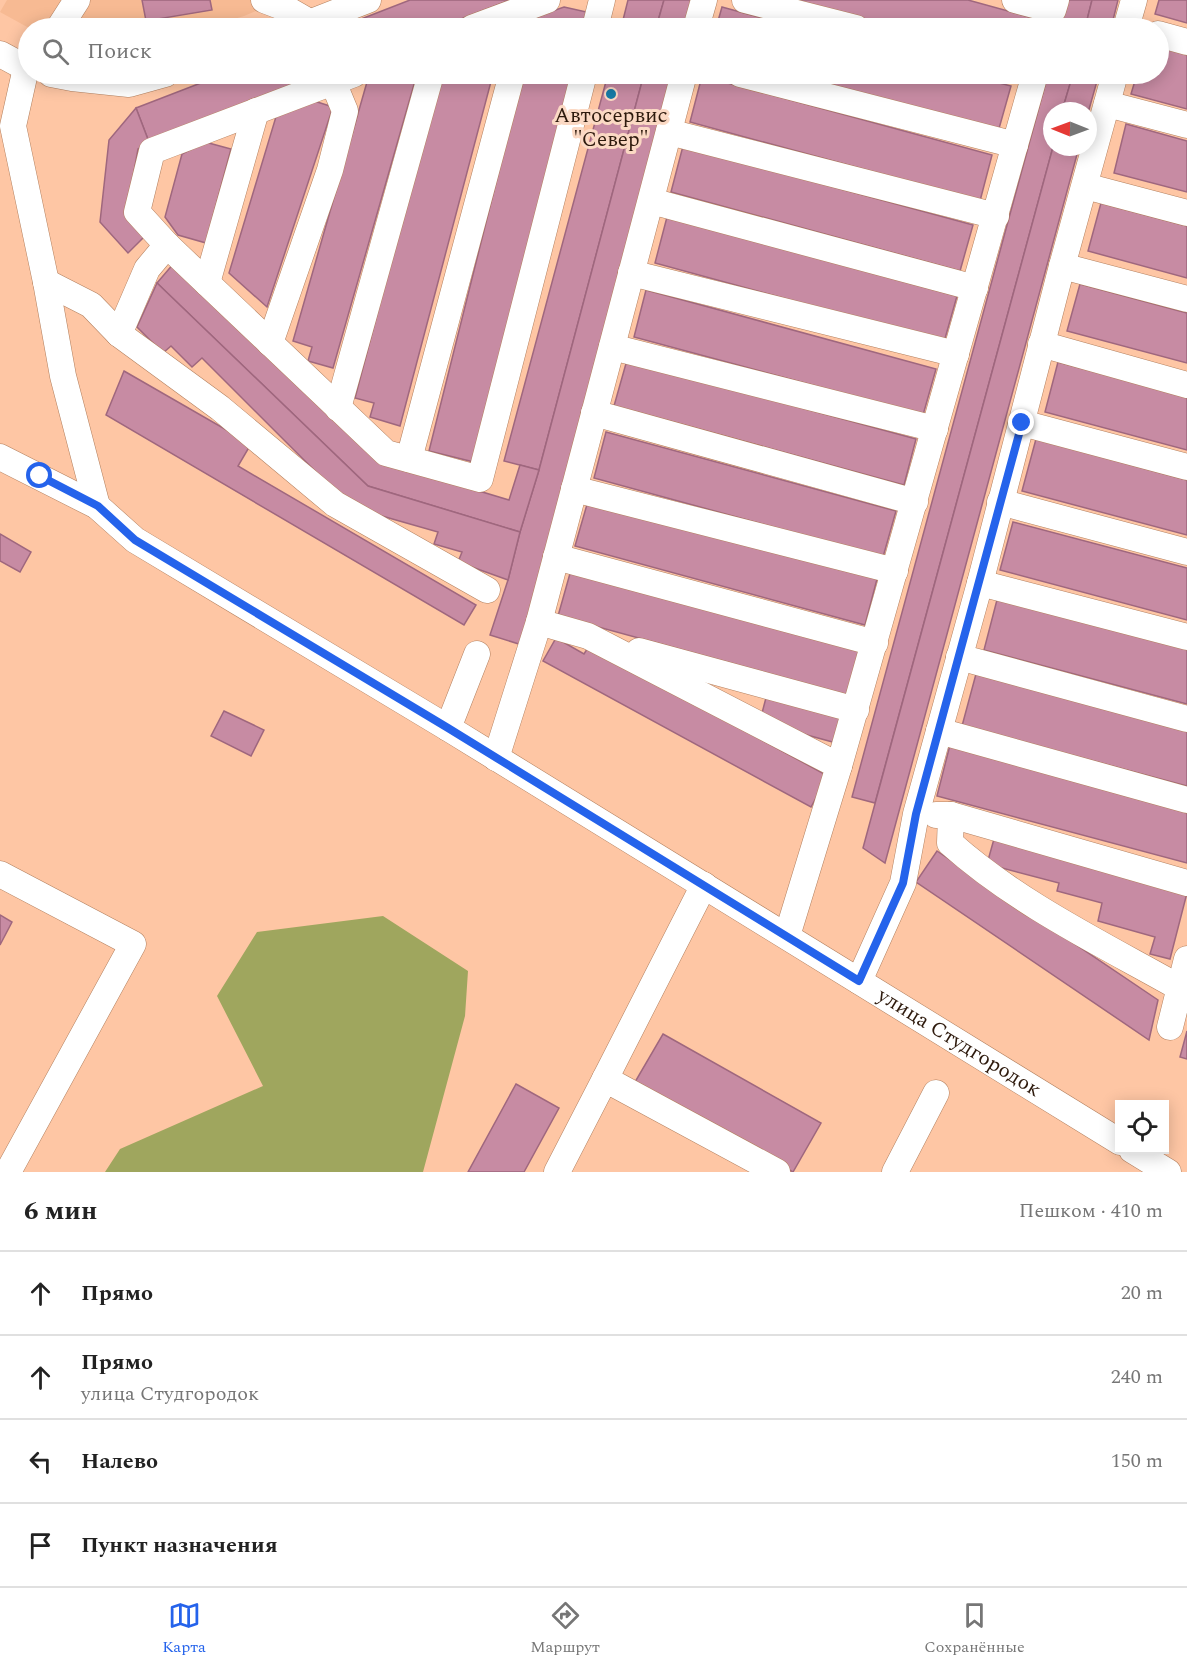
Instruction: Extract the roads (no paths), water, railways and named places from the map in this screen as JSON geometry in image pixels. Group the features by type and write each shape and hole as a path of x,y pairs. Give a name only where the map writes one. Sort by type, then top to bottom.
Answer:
{"street":[{"path":"66,18 77,0"},
{"path":"264,0 285,8 296,18"},
{"path":"324,18 368,0"},
{"path":"598,18 603,0"},
{"path":"699,18 704,0"},
{"path":"745,0 816,18"},
{"path":"1015,0 1052,13"},
{"path":"1131,18 1134,0"},
{"path":"510,18 533,12"},
{"path":"1169,37 1187,42"},
{"path":"0,54 18,62"},
{"path":"24,84 13,126 63,376 98,506"},
{"path":"327,84 152,151 137,212 167,245 386,453 480,478 581,84"},
{"path":"270,343 330,170 345,111 343,84"},
{"path":"338,408 428,84"},
{"path":"409,459 509,84"},
{"path":"496,758 539,622 681,84"},
{"path":"779,84 1015,145"},
{"path":"787,936 856,710 1031,84"},
{"path":"859,981 903,883 916,814 980,583 1041,344 1112,84"},
{"path":"1107,104 1187,125"},
{"path":"207,283 256,111"},
{"path":"669,132 996,216"},
{"path":"1085,186 1187,213"},
{"path":"651,201 975,288"},
{"path":"119,334 147,268 167,245"},
{"path":"1062,266 1187,299"},
{"path":"632,273 956,354"},
{"path":"46,282 91,305 119,334 220,408 335,504 487,590"},
{"path":"1041,344 1187,385"},
{"path":"612,347 935,429"},
{"path":"594,413 915,502"},
{"path":"1022,423 1187,467"},
{"name":"улица Студгородок","path":"0,458 98,506 135,540 448,728 1115,1140"},
{"path":"574,489 895,571"},
{"path":"1000,502 1187,552"},
{"path":"556,557 875,643"},
{"path":"980,583 1187,637"},
{"path":"539,622 856,710"},
{"path":"588,636 839,766"},
{"path":"448,728 477,654"},
{"path":"959,657 1187,719"},
{"path":"939,731 1187,800"},
{"path":"916,814 951,815 1187,883"},
{"path":"951,815 950,843 975,866 1044,911 1180,988"},
{"path":"0,874 132,944 8,1172"},
{"path":"556,1172 704,885"},
{"path":"1170,1027 1187,959"},
{"path":"605,1079 777,1172"},
{"path":"895,1172 936,1092"},
{"path":"1140,1154 1168,1172"}],"place":[{"name":"Автосервис \"Север\"","path":"611,94"}]}
